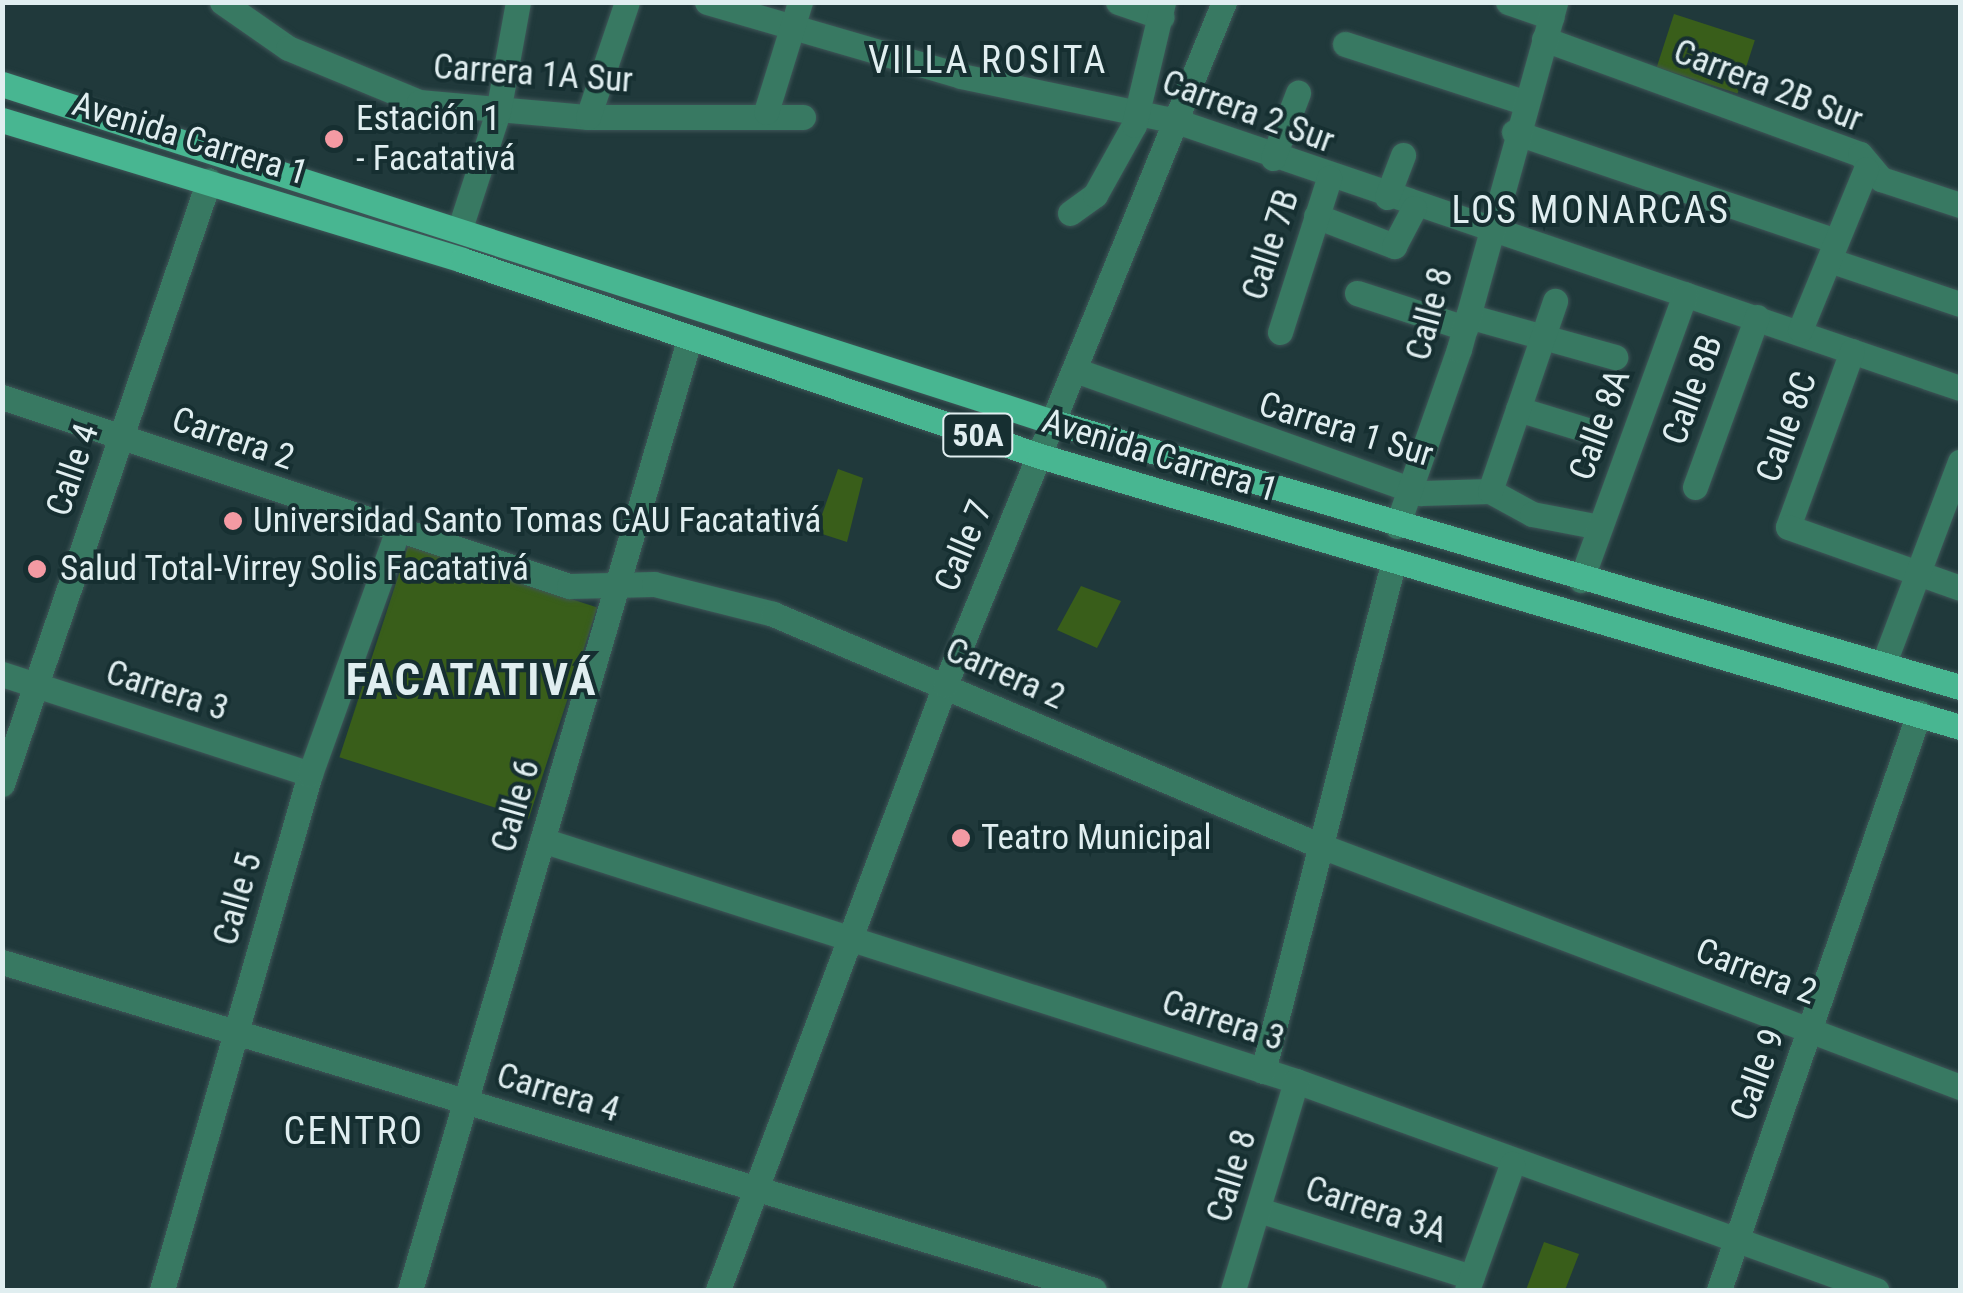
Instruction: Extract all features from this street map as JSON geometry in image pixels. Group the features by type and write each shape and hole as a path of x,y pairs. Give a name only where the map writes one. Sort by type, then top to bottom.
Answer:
{"main road":[{"name":"Avenida Carrera 1","path":"2,84 462,225 1054,422 1580,580 1885,660 1960,687"},
{"name":"Avenida Carrera 1","path":"2,120 209,180 1040,456 1394,564 1960,727"}],"street":[{"name":"Carrera 1A Sur","path":"222,2 288,48 418,102 588,117 766,112 803,117"},
{"path":"462,225 498,112 518,2"},
{"path":"588,117 627,2"},
{"name":"Carrera 2 Sur","path":"707,2 791,30 1176,121 1486,234 1800,330 1960,388"},
{"path":"766,112 800,2"},
{"path":"1070,213 1114,167 1140,110 1163,10 1118,2"},
{"name":"Calle 7","path":"718,1290 944,685 1224,2"},
{"name":"Carrera 2B Sur","path":"1508,2 1860,154 1866,169 1960,205"},
{"name":"Calle 8","path":"1397,526 1413,489 1466,322 1514,132 1550,20"},
{"path":"1345,44 1523,102"},
{"name":"Calle 7B","path":"1273,158 1298,93"},
{"path":"1514,132 1832,251 1960,304"},
{"path":"1387,198 1403,155"},
{"path":"1800,330 1866,169"},
{"name":"Calle 7B","path":"1280,332 1329,178"},
{"name":"Calle 4","path":"2,784 209,180"},
{"path":"1316,216 1401,242 1414,208"},
{"path":"1357,293 1616,357"},
{"name":"Calle 8A","path":"1580,580 1685,294"},
{"path":"1555,301 1490,491 1532,514 1600,527"},
{"name":"Calle 8B","path":"1695,487 1757,317"},
{"name":"Calle 6","path":"410,1290 688,340"},
{"name":"Calle 8C","path":"1852,352 1788,527 1917,571"},
{"name":"Carrera 1 Sur","path":"1075,370 1413,489 1449,498 1490,491"},
{"name":"Carrera 2","path":"2,397 397,532 569,586 654,584 773,614 1320,846 1960,1087"},
{"path":"1518,409 1587,430"},
{"path":"1885,660 1960,462"},
{"name":"Calle 5","path":"162,1290 310,774 397,532"},
{"path":"1264,1071 1394,564"},
{"path":"1917,571 1960,588"},
{"name":"Carrera 3","path":"2,674 310,774"},
{"name":"Calle 9","path":"1719,1290 1919,713"},
{"name":"Carrera 3","path":"542,840 1264,1071 1512,1164 1876,1290"},
{"name":"Carrera 4","path":"2,962 1094,1290"},
{"name":"Calle 8","path":"1233,1290 1296,1082"},
{"path":"1470,1284 1512,1164"},
{"name":"Carrera 3A","path":"1259,1210 1470,1284"}],"green space":[{"path":"1674,14 1755,40 1738,94 1657,67"},
{"path":"838,469 863,478 847,542 816,532"},
{"path":"408,546 597,607 529,819 339,757"},
{"path":"1081,586 1121,601 1097,648 1057,630"},
{"path":"1544,1242 1579,1254 1565,1290 1526,1290"}],"place":[{"name":"Estación 1 - Facatativá","path":"334,139"},
{"name":"Universidad Santo Tomas CAU Facatativá","path":"233,521"},
{"name":"Salud Total-Virrey Solis Facatativá","path":"37,569"},
{"name":"Teatro Municipal","path":"961,838"}],"district":[{"name":"VILLA ROSITA","path":"988,61"},
{"name":"LOS MONARCAS","path":"1591,211"},
{"name":"FACATATIVÁ","path":"472,680"},
{"name":"CENTRO","path":"354,1132"}]}
